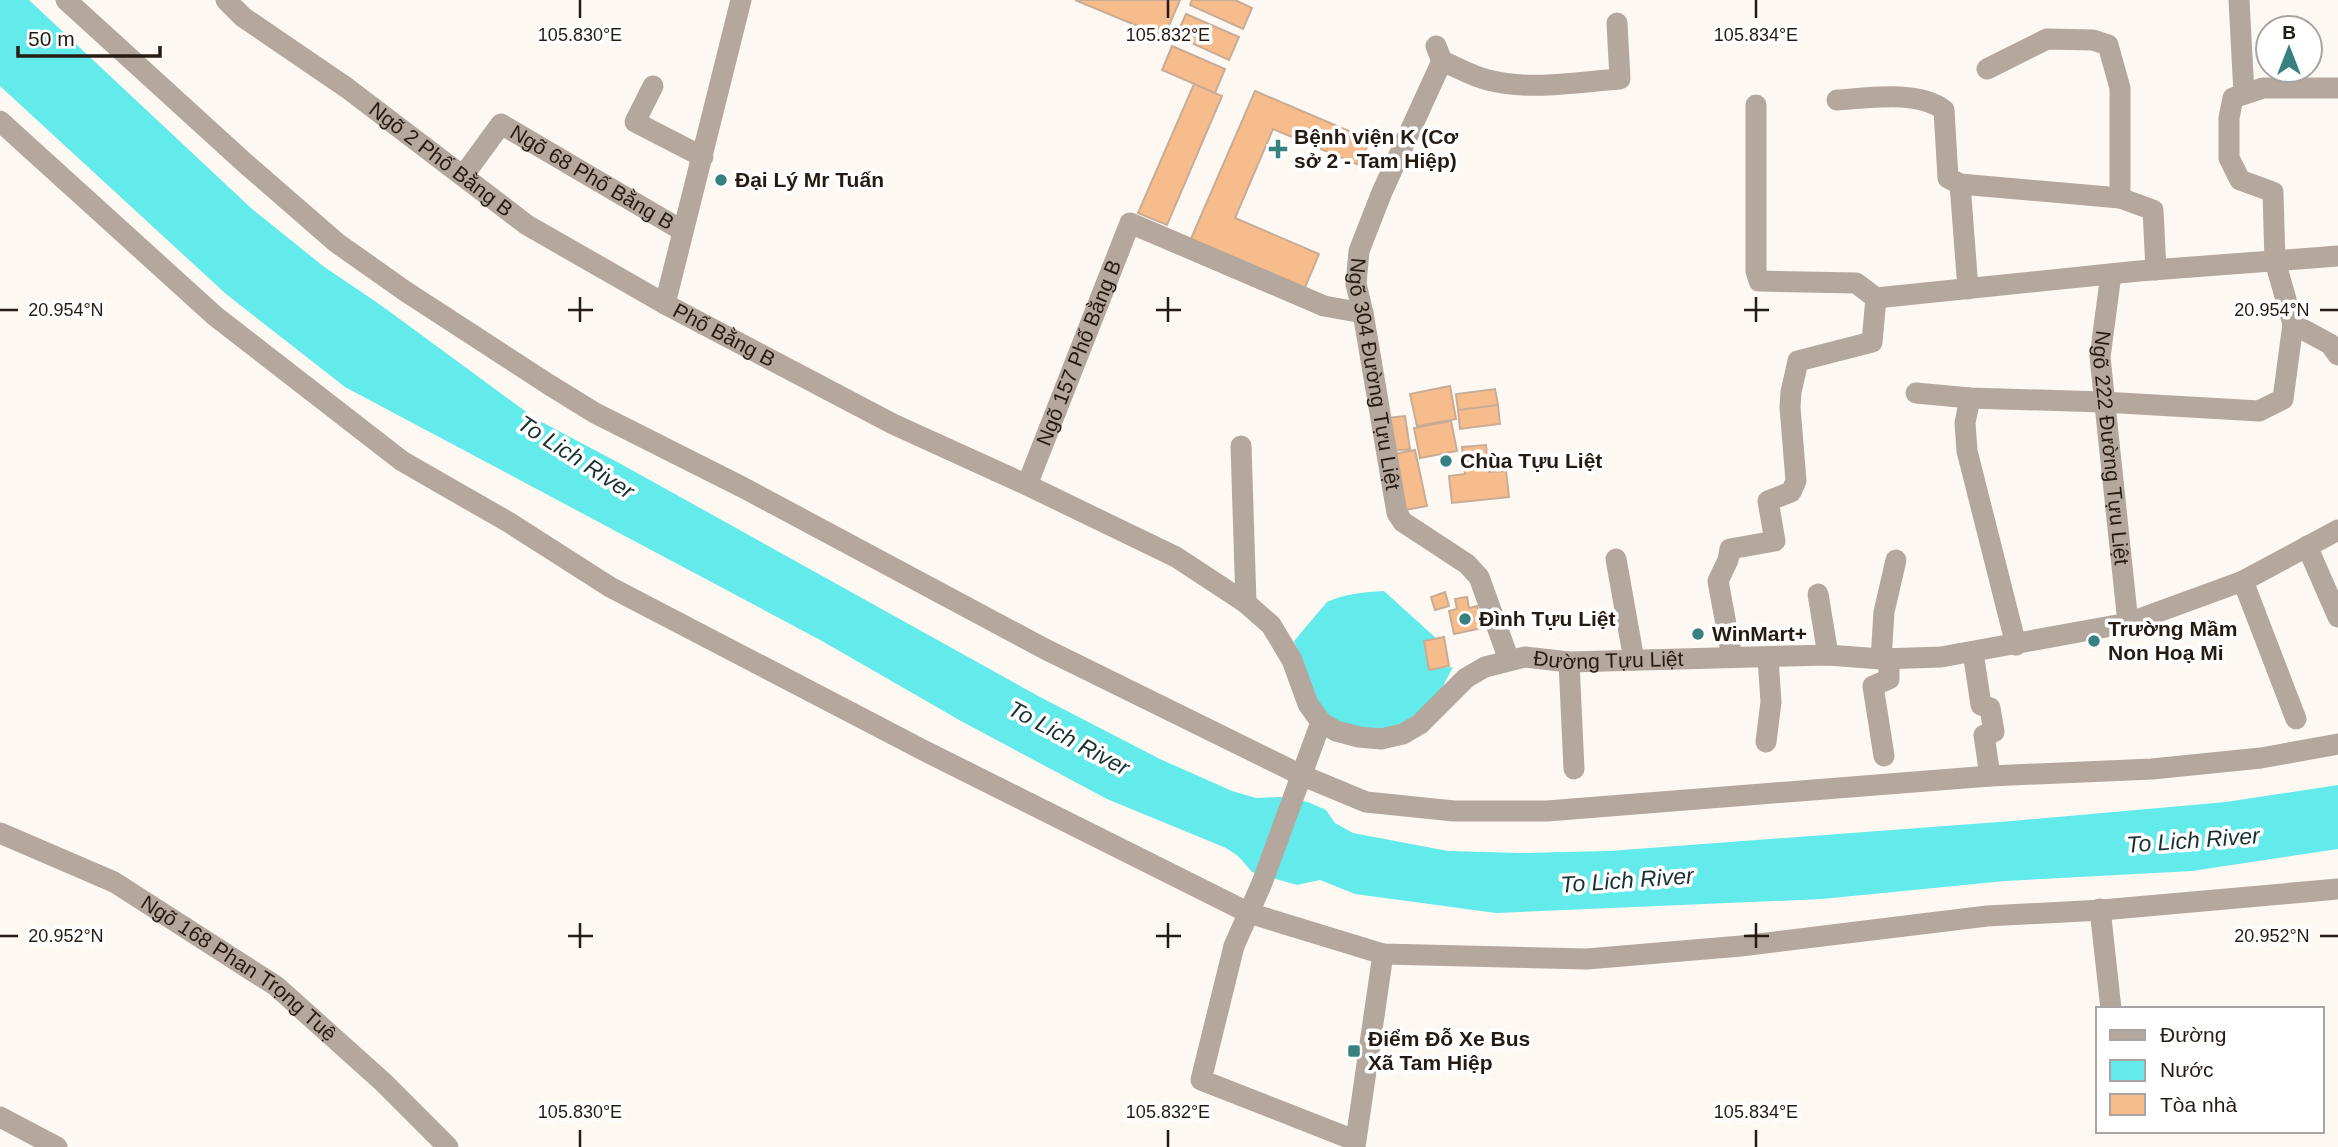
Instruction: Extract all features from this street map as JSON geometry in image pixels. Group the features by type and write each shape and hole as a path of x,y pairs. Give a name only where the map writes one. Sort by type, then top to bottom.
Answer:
{"street":[{"path":"66,0 337,243 405,291 595,413 754,494 1045,649 1301,775 1366,802 1454,811 1561,810 1990,776 2165,768 2261,758 2338,744"},
{"name":"Ngõ 2 Phố Bằng B","path":"226,0 243,17 347,88 527,225 665,304"},
{"name":"Phố Bằng B","path":"741,0 665,304 893,424 1027,485"},
{"path":"2239,0 2244,94"},
{"name":"Ngõ 304 Đường Tựu Liệt","path":"1509,660 1479,577 1466,564 1403,522 1397,513 1356,284 1360,251 1439,53 1485,79 1511,85 1620,79 1617,23"},
{"path":"1987,69 2047,39 2093,40 2108,45 2120,88 2120,198"},
{"path":"653,86 635,122 703,157"},
{"path":"1916,393 1970,398 2259,411 2283,399 2293,324 2275,261 2273,192 2240,180 2229,158 2229,118 2233,98 2263,88 2338,88"},
{"path":"1837,100 1891,96 1936,104 1944,110 1948,178 1961,184 2120,198 2153,210 2156,270"},
{"path":"1756,105 1756,271 1759,281 1856,283 1876,298 2111,274 2338,256"},
{"path":"0,121 215,316 402,461 510,523 610,587 921,748 1249,912 1383,954 1587,959 1741,946 1987,916 2338,889"},
{"name":"Ngõ 68 Phố Bằng B","path":"463,176 501,124 683,231"},
{"path":"1961,184 1968,289"},
{"name":"Ngõ 157 Phố Bằng B","path":"1027,485 1130,223 1324,306 1363,313"},
{"name":"Ngõ 222 Đường Tựu Liệt","path":"2111,274 2100,357 2128,623"},
{"path":"1732,657 1718,581 1730,549 1775,541 1768,501 1791,492 1796,481 1790,407 1798,361 1872,342 1876,298"},
{"path":"2293,324 2330,344 2338,355"},
{"path":"1970,398 1965,423 1967,452 2016,645"},
{"path":"1241,446 1246,603"},
{"path":"1027,485 1176,557 1246,603 1271,625 1292,660 1308,704 1321,722 1262,883 1234,946 1201,1080 1355,1144 1383,954"},
{"name":"Đường Tựu Liệt","path":"1321,722 1336,731 1359,737 1381,739 1403,734 1420,724 1466,678 1485,667 1525,657 1569,662 1828,655 1885,659 1941,657 2016,645 2025,641 2128,623 2243,581 2338,530"},
{"path":"2307,546 2338,617"},
{"path":"1616,559 1634,660"},
{"path":"1884,756 1872,686 1889,679 1885,659 1884,612 1896,560"},
{"path":"2243,581 2296,719"},
{"path":"1818,594 1828,655"},
{"path":"1973,652 1981,705 1990,708 1994,732 1984,735 1990,776"},
{"path":"1766,742 1771,702 1768,658"},
{"path":"1569,662 1574,769"},
{"name":"Ngõ 168 Phan Trọng Tuệ","path":"0,833 114,881 275,986 383,1082 448,1147"},
{"path":"2100,909 2111,1007"},
{"path":"0,1116 57,1147"}],"water":[{"name":"To Lich River","path":"0,0 29,0 251,208 323,266 536,419 1040,697 1160,759 1232,791 1256,798 1280,797 1308,802 1326,810 1335,823 1353,833 1448,851 1521,853 1609,851 2012,821 2226,802 2338,785 2338,849 2192,871 2005,881 1822,899 1496,913 1355,894 1320,880 1297,885 1252,872 1238,856 1226,848 1107,799 961,721 822,641 345,387 226,294 0,86"},
{"path":"1384,591 1437,639 1432,669 1453,667 1426,711 1380,737 1324,716 1294,641 1327,602 1354,594"}],"building":[{"path":"1075,0 1180,0 1164,37"},
{"path":"1192,0 1235,0 1252,8 1243,29 1190,5"},
{"path":"1186,14 1239,37 1229,60 1176,36"},
{"path":"1172,46 1225,69 1215,93 1162,70"},
{"path":"1194,84 1222,96 1167,225 1138,213"},
{"path":"1255,91 1370,140 1359,165 1273,129 1235,218 1319,254 1304,290 1190,241"},
{"path":"1450,386 1456,419 1417,426 1410,394"},
{"path":"1495,389 1498,405 1458,410 1456,394"},
{"path":"1498,405 1500,424 1460,429 1458,410"},
{"path":"1405,416 1410,449 1392,451 1388,418"},
{"path":"1451,421 1457,451 1420,458 1414,428"},
{"path":"1486,445 1489,472 1506,471 1509,497 1452,503 1449,476 1465,474 1462,447"},
{"path":"1415,450 1427,506 1405,510 1394,454"},
{"path":"1445,592 1449,606 1435,610 1431,597"},
{"name":"Đình Tựu Liệt","path":"1467,597 1469,608 1477,606 1482,628 1454,634 1449,611 1457,609 1455,599"},
{"path":"1444,637 1449,666 1429,670 1424,641"}],"place":[{"name":"Bệnh viện K (Cơ sở 2 - Tam Hiệp)","path":"1278,149"},
{"name":"Đại Lý Mr Tuấn","path":"721,180"},
{"name":"Chùa Tựu Liệt","path":"1446,461"},
{"name":"Đình Tựu Liệt","path":"1465,619"},
{"name":"WinMart+","path":"1698,634"},
{"name":"Trường Mầm Non Hoạ Mi","path":"2094,641"},
{"name":"Điểm Đỗ Xe Bus Xã Tam Hiệp","path":"1354,1051"}]}
